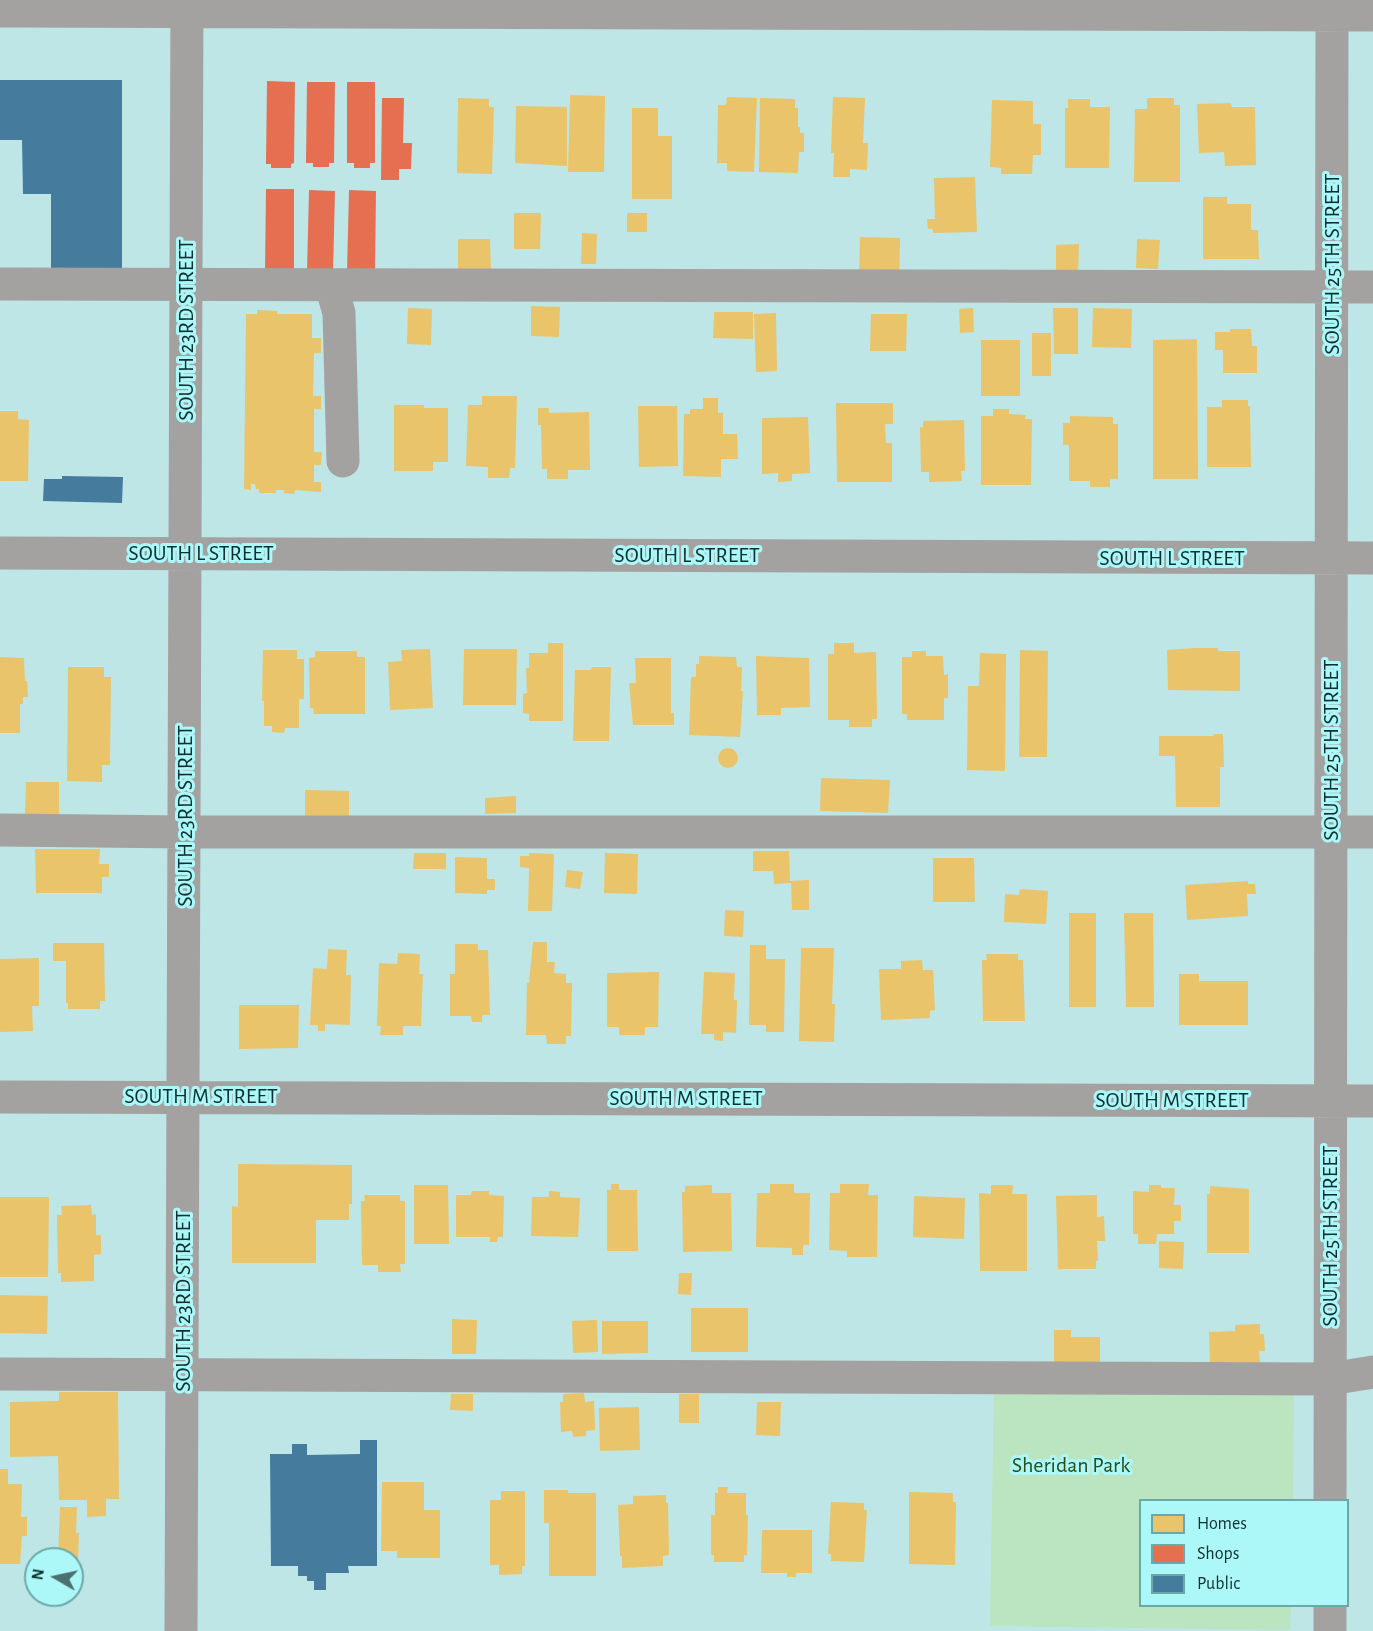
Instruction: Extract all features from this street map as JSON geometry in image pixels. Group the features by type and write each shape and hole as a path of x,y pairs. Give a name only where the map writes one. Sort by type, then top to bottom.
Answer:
{"street":[{"path":"0,11 187,5 1332,8 1373,15"},
{"name":"SOUTH 23RD STREET","path":"181,1631 187,5"},
{"name":"SOUTH 25TH STREET","path":"1330,1499 1332,8"},
{"path":"0,284 1373,287"},
{"path":"331,285 339,314 343,461"},
{"name":"SOUTH L STREET","path":"0,553 1373,558"},
{"path":"0,830 1373,832"},
{"name":"SOUTH M STREET","path":"0,1097 1373,1101"},
{"path":"0,1374 1330,1379 1373,1372"},
{"path":"1330,1607 1330,1631"}],"green space":[{"name":"Sheridan Park","path":"994,1386 1294,1391 1293,1499 1139,1499 1139,1607 1291,1607 1290,1630 990,1626"}],"building: Homes":[{"path":"570,95 605,96 604,172 568,172"},
{"path":"727,97 757,98 754,172 727,171 727,163 717,163 718,105 726,105"},
{"path":"833,97 865,98 863,143 868,143 867,170 850,169 850,177 833,177 834,153 831,153"},
{"path":"458,98 489,99 489,107 494,107 492,174 457,173"},
{"path":"760,98 795,99 795,108 798,108 798,127 800,127 800,133 804,133 804,152 799,152 798,173 759,172"},
{"path":"1147,98 1174,98 1174,105 1180,105 1180,182 1134,182 1135,109 1147,109"},
{"path":"1068,99 1090,99 1090,107 1110,107 1109,168 1065,168 1065,108 1068,108"},
{"path":"992,100 1033,101 1033,124 1041,124 1041,155 1033,155 1032,174 1001,174 1001,168 990,167"},
{"path":"1231,103 1232,107 1255,107 1256,165 1225,166 1224,152 1199,153 1197,104"},
{"path":"516,106 567,107 567,166 515,163"},
{"path":"632,108 658,108 658,136 672,136 672,199 632,199"},
{"path":"975,177 977,232 933,233 933,229 928,229 927,219 935,219 934,178"},
{"path":"1203,197 1227,197 1227,204 1251,204 1251,230 1258,230 1259,259 1203,259"},
{"path":"514,213 541,213 540,249 514,249"},
{"path":"627,213 647,213 647,232 627,232"},
{"path":"582,233 597,234 596,264 581,264"},
{"path":"860,237 900,238 899,280 859,279"},
{"path":"458,239 490,239 491,272 458,272"},
{"path":"1137,239 1160,240 1158,269 1136,268"},
{"path":"1079,244 1078,275 1056,275 1056,245"},
{"path":"531,306 560,307 559,337 531,336"},
{"path":"408,308 432,309 431,345 407,344"},
{"path":"973,308 974,332 960,333 959,309"},
{"path":"1053,308 1078,308 1078,354 1054,354"},
{"path":"1093,308 1132,309 1131,348 1092,347"},
{"path":"257,310 277,311 277,314 312,314 312,338 321,338 321,353 314,353 313,396 321,396 321,409 314,409 314,452 322,452 321,465 314,465 314,482 321,482 321,492 295,490 294,494 276,490 276,493 259,493 255,484 251,484 251,490 244,489 246,314 257,314"},
{"path":"714,312 753,312 753,339 713,338"},
{"path":"776,313 777,371 756,372 754,314"},
{"path":"871,314 907,314 906,351 870,351"},
{"path":"1230,329 1251,329 1252,346 1257,346 1257,373 1223,373 1223,350 1215,350 1215,332 1230,332"},
{"path":"1032,333 1051,333 1051,376 1032,376"},
{"path":"1197,339 1198,479 1153,479 1153,340"},
{"path":"981,340 1020,340 1020,396 981,396"},
{"path":"482,396 517,396 515,468 510,468 509,478 488,478 488,467 466,466 468,405 482,405"},
{"path":"703,398 718,398 718,413 723,413 723,434 737,434 738,459 721,459 721,477 683,476 684,414 690,414 690,409 703,409"},
{"path":"1222,400 1248,400 1251,467 1207,467 1207,407 1222,407"},
{"path":"836,403 893,403 893,424 885,424 886,443 892,443 892,482 837,482"},
{"path":"394,405 448,408 448,462 433,462 433,471 394,471"},
{"path":"638,406 677,406 678,466 639,467"},
{"path":"538,408 549,408 549,413 589,412 590,470 568,470 568,479 547,479 547,469 542,469 541,425 538,425"},
{"path":"993,409 1009,409 1009,414 1026,415 1025,419 1032,419 1031,485 981,485 981,416 993,416"},
{"path":"0,411 18,411 18,419 29,420 28,481 0,481"},
{"path":"1070,416 1113,417 1113,424 1118,424 1118,479 1110,479 1110,487 1090,487 1090,481 1069,481 1069,445 1063,445 1063,423 1070,423"},
{"path":"808,417 810,473 792,474 792,481 778,482 778,473 762,474 762,418"},
{"path":"964,420 965,471 961,471 962,481 929,482 929,472 921,472 920,427 923,427 923,421"},
{"path":"548,643 563,643 563,721 529,721 529,714 523,713 523,694 527,693 526,668 529,668 529,653 548,653"},
{"path":"834,643 854,643 854,653 876,652 877,719 872,719 872,727 849,727 849,720 828,720 828,654 834,654"},
{"path":"1194,648 1240,651 1240,691 1168,690 1167,650"},
{"path":"430,649 433,708 390,710 388,662 402,661 401,650"},
{"path":"464,649 517,649 516,705 463,705"},
{"path":"263,650 297,650 297,659 304,659 304,699 299,699 299,728 285,728 284,733 272,732 272,726 264,726"},
{"path":"1020,650 1048,651 1047,757 1019,757"},
{"path":"315,651 357,651 357,657 365,657 365,714 314,714 313,708 310,708 309,658 315,657"},
{"path":"912,651 926,651 926,656 943,656 944,675 948,674 948,698 944,698 944,720 907,720 907,714 902,714 902,657 912,657"},
{"path":"980,653 1006,654 1005,771 967,770 968,686 979,686"},
{"path":"699,656 736,657 737,667 742,667 740,737 689,735 691,677 696,677 696,664 699,664"},
{"path":"756,656 809,658 810,707 781,708 781,715 757,715"},
{"path":"0,657 24,658 28,697 23,697 23,704 20,704 20,733 0,733"},
{"path":"635,658 671,658 671,713 674,713 674,725 633,725 629,683 636,683"},
{"path":"68,667 104,667 104,677 111,677 110,765 102,765 102,782 67,781"},
{"path":"592,667 611,667 609,741 573,741 575,670 591,670"},
{"path":"1213,734 1223,734 1224,767 1220,767 1220,807 1176,807 1175,756 1159,756 1159,736 1214,736"},
{"path":"728,748 735,751 738,758 735,765 728,768 721,765 718,758 721,751"},
{"path":"821,778 890,780 888,813 820,811"},
{"path":"26,782 59,782 59,815 25,814"},
{"path":"305,790 349,791 349,819 305,819"},
{"path":"516,796 516,813 485,814 485,798"},
{"path":"35,849 100,849 99,864 109,864 109,877 102,877 102,893 36,893"},
{"path":"753,851 789,851 790,881 809,880 809,910 792,910 791,883 774,884 773,871 753,871"},
{"path":"414,853 446,853 446,869 413,869"},
{"path":"529,853 554,854 552,911 528,911 529,868 520,867 520,856 529,856"},
{"path":"605,853 638,854 637,894 604,893"},
{"path":"455,857 487,858 487,879 495,879 495,890 487,890 487,894 455,893"},
{"path":"933,858 974,858 975,902 933,902"},
{"path":"567,870 583,872 580,889 565,887"},
{"path":"1248,881 1248,884 1255,884 1256,894 1247,894 1248,916 1187,920 1185,885"},
{"path":"1020,889 1048,891 1046,924 1004,922 1005,894 1019,895"},
{"path":"725,910 744,911 743,937 724,936"},
{"path":"1069,913 1096,913 1096,1007 1069,1007"},
{"path":"1124,913 1153,913 1154,1007 1126,1007"},
{"path":"533,942 547,942 547,962 555,962 554,973 566,974 566,983 572,983 571,1036 566,1036 566,1044 547,1044 546,1035 526,1035 527,983 529,983"},
{"path":"53,943 104,943 105,1001 100,1001 100,1009 68,1009 66,961 53,961"},
{"path":"455,944 478,944 478,950 488,950 490,1015 482,1015 482,1022 472,1022 471,1016 450,1016 450,974 455,974"},
{"path":"750,945 766,945 766,959 785,959 784,1032 766,1032 766,1025 749,1025"},
{"path":"801,948 834,948 832,1004 835,1004 834,1042 799,1041"},
{"path":"328,949 347,950 346,975 351,975 350,1025 325,1024 325,1031 318,1031 318,1025 310,1025 313,968 327,969"},
{"path":"398,953 420,954 419,974 423,974 421,1026 403,1026 403,1035 380,1035 381,1026 377,1026 379,963 397,964"},
{"path":"986,954 1018,954 1018,960 1023,960 1025,1021 983,1021 982,960 987,960"},
{"path":"39,958 39,1006 32,1006 33,1031 0,1032 0,959"},
{"path":"922,960 923,970 933,970 935,1010 930,1011 930,1018 881,1020 879,969 901,969 901,961"},
{"path":"659,972 658,1027 645,1027 645,1035 619,1035 619,1027 607,1027 607,973"},
{"path":"704,972 735,973 736,1033 723,1032 723,1041 714,1040 714,1034 701,1034"},
{"path":"1179,974 1199,974 1199,981 1248,981 1248,1025 1179,1025"},
{"path":"239,1005 299,1005 298,1048 239,1049"},
{"path":"238,1164 352,1165 352,1204 349,1204 349,1220 316,1220 316,1263 232,1263 232,1206 238,1207"},
{"path":"611,1184 619,1184 619,1190 637,1190 638,1251 607,1251 607,1190 611,1190"},
{"path":"770,1184 794,1184 794,1193 810,1193 809,1245 803,1245 803,1255 792,1255 792,1248 756,1247 757,1193 770,1193"},
{"path":"840,1184 869,1184 868,1195 878,1195 877,1257 847,1257 847,1251 829,1250 830,1193 840,1193"},
{"path":"414,1185 448,1185 449,1244 414,1244"},
{"path":"712,1185 712,1193 731,1193 732,1251 683,1252 682,1192 685,1192 685,1186"},
{"path":"991,1185 1013,1185 1012,1194 1027,1194 1027,1271 980,1271 979,1193 991,1194"},
{"path":"1149,1185 1175,1188 1174,1205 1181,1205 1181,1221 1174,1221 1174,1234 1157,1234 1156,1244 1138,1244 1138,1234 1133,1234 1133,1191 1149,1192"},
{"path":"1210,1186 1249,1189 1249,1253 1207,1253 1207,1194 1210,1194"},
{"path":"472,1191 489,1191 489,1195 504,1196 503,1237 498,1237 497,1242 490,1242 490,1237 456,1237 456,1195 471,1195"},
{"path":"549,1191 560,1192 560,1197 580,1198 578,1237 531,1236 532,1197 549,1197"},
{"path":"364,1195 400,1195 400,1201 405,1201 405,1264 400,1264 401,1272 378,1272 378,1265 362,1265 361,1201 365,1201"},
{"path":"1097,1195 1097,1217 1104,1216 1105,1241 1097,1241 1096,1269 1058,1269 1056,1196"},
{"path":"914,1196 965,1198 964,1239 913,1237"},
{"path":"0,1197 49,1197 48,1277 0,1277"},
{"path":"91,1205 92,1215 96,1214 96,1235 101,1235 101,1254 94,1255 94,1281 61,1282 61,1273 58,1273 57,1215 62,1215 61,1206"},
{"path":"1159,1241 1184,1242 1183,1269 1159,1268"},
{"path":"679,1273 692,1273 691,1295 678,1294"},
{"path":"0,1295 48,1296 47,1334 0,1333"},
{"path":"691,1308 748,1308 748,1352 691,1352"},
{"path":"452,1319 477,1320 476,1354 452,1354"},
{"path":"597,1320 598,1352 573,1353 572,1321"},
{"path":"602,1321 648,1321 648,1353 602,1354"},
{"path":"1260,1324 1260,1334 1264,1334 1265,1351 1259,1351 1260,1364 1210,1365 1209,1332 1235,1331 1235,1325"},
{"path":"1054,1330 1071,1330 1071,1337 1100,1337 1100,1364 1054,1363"},
{"path":"59,1392 118,1392 119,1499 106,1499 106,1516 87,1517 87,1500 59,1500 58,1456 10,1457 10,1402 59,1401"},
{"path":"584,1393 585,1402 594,1401 595,1430 586,1431 586,1436 573,1437 572,1431 561,1432 560,1402 563,1402 563,1394"},
{"path":"451,1394 473,1394 473,1411 450,1410"},
{"path":"679,1394 699,1394 699,1423 679,1423"},
{"path":"757,1402 781,1402 780,1436 756,1435"},
{"path":"639,1407 640,1450 600,1451 599,1408"},
{"path":"0,1469 8,1469 8,1484 22,1484 21,1517 27,1517 27,1536 22,1536 20,1564 0,1564"},
{"path":"382,1482 424,1482 424,1510 440,1510 440,1558 397,1558 397,1551 381,1551"},
{"path":"718,1487 728,1487 727,1493 746,1493 747,1555 744,1555 744,1562 714,1562 714,1555 711,1555 711,1515 715,1515 715,1493 718,1493"},
{"path":"544,1490 596,1493 596,1576 549,1576 549,1523 544,1523"},
{"path":"501,1491 525,1491 525,1566 522,1566 522,1574 499,1575 499,1565 490,1565 490,1500 501,1500"},
{"path":"909,1492 953,1493 953,1502 956,1502 955,1565 909,1564"},
{"path":"666,1495 669,1555 663,1556 663,1566 622,1568 618,1505 633,1504 633,1496"},
{"path":"831,1502 864,1503 864,1510 867,1510 864,1562 831,1561 831,1554 828,1554"},
{"path":"60,1507 77,1507 76,1533 79,1533 78,1547 58,1547"},
{"path":"762,1530 812,1530 812,1573 796,1573 796,1577 787,1577 787,1573 761,1573"}],"building: Shops":[{"path":"267,81 295,82 294,163 291,164 291,168 271,168 271,164 266,164"},
{"path":"307,82 335,82 334,163 329,163 329,167 313,167 313,163 306,163"},
{"path":"347,82 375,82 375,163 370,163 370,168 354,168 354,163 347,163"},
{"path":"382,98 404,98 403,143 412,143 411,169 399,169 399,180 381,180"},
{"path":"266,189 294,189 294,272 265,272"},
{"path":"309,190 335,191 333,273 307,272"},
{"path":"349,190 376,191 375,273 347,272"}],"building: Public":[{"path":"0,80 122,80 122,275 51,276 51,194 23,194 22,140 0,140"},
{"path":"62,476 123,477 122,503 43,501 44,479 62,479"},
{"path":"360,1440 377,1440 377,1566 348,1566 349,1573 326,1573 326,1590 314,1590 314,1581 307,1581 307,1576 298,1576 298,1566 271,1566 270,1454 292,1454 292,1444 307,1444 307,1455 360,1454"}]}
